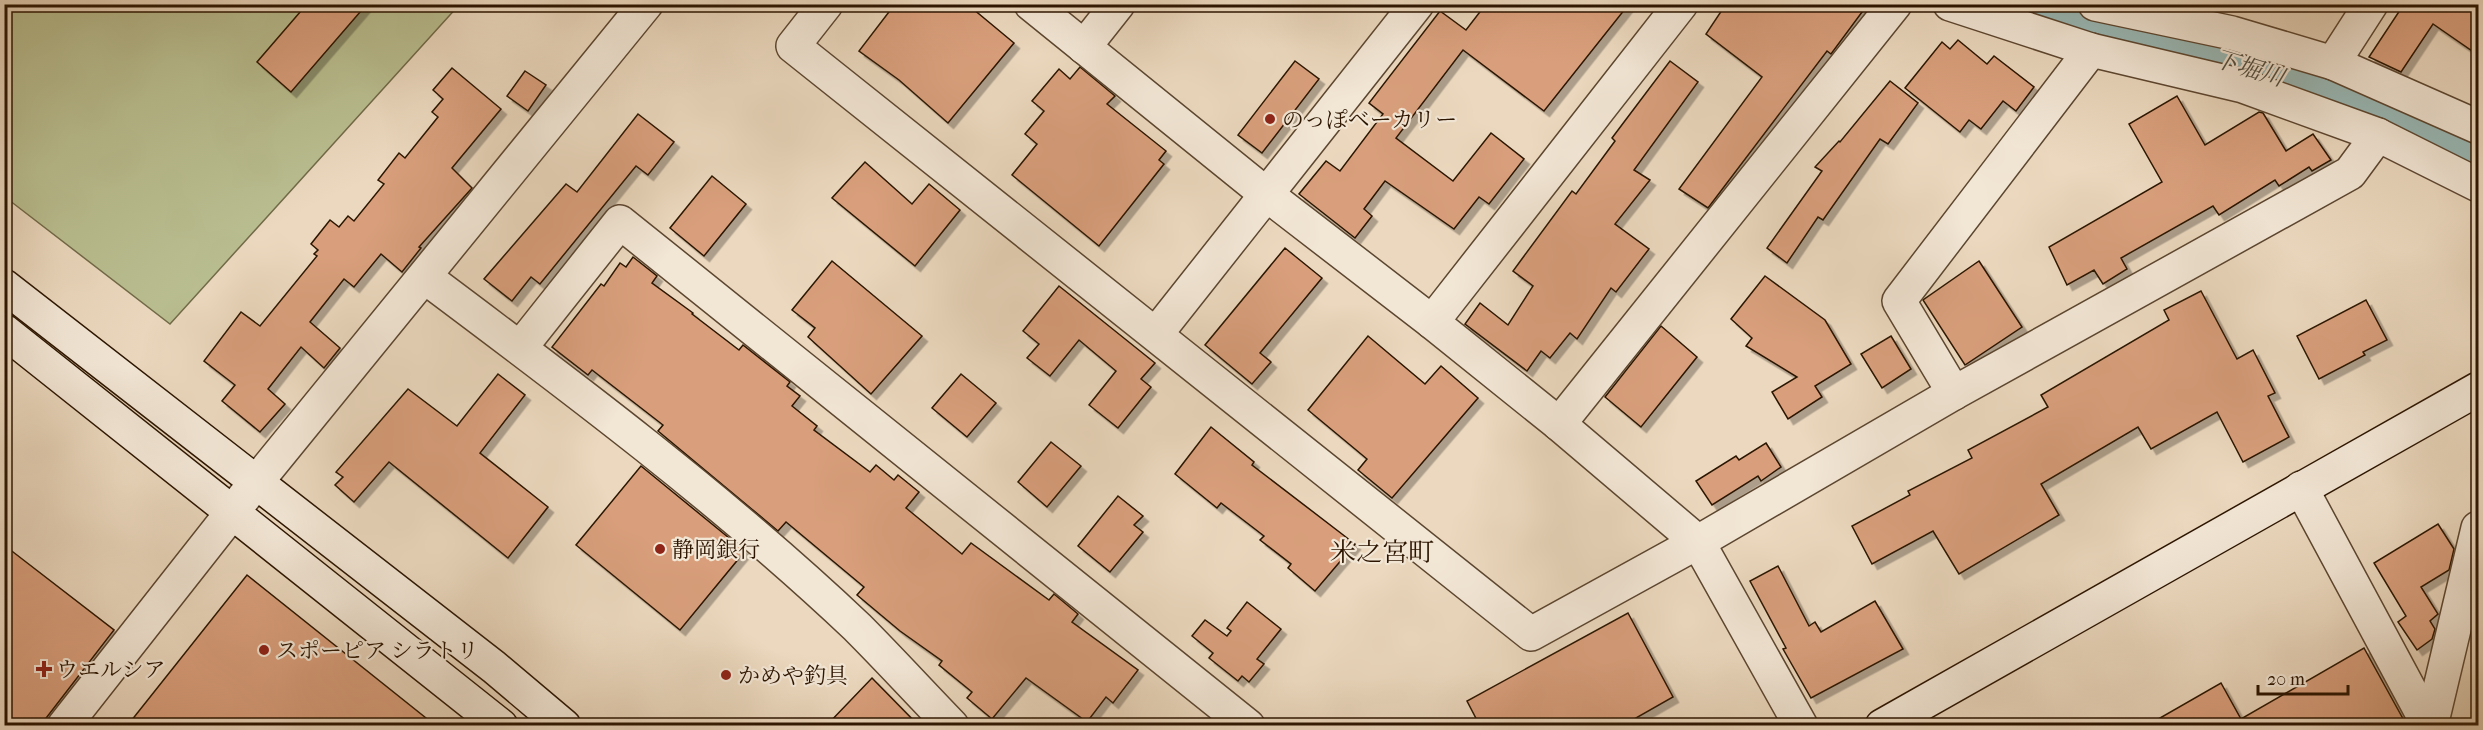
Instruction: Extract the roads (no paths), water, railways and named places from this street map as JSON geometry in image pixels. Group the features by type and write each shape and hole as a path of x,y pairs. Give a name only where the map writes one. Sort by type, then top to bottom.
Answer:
{"street":[{"path":"64,726 257,481 425,278 646,4"},
{"path":"826,4 793,46 1531,634 1698,542 1954,393 2350,173 2378,135"},
{"path":"1031,4 1266,194 1432,322 1559,424 1698,542 1801,726"},
{"path":"1084,46 1118,4"},
{"path":"1156,334 1417,4"},
{"path":"1432,322 1681,4"},
{"path":"1559,424 1895,4"},
{"path":"1950,4 2091,50 2243,86 2378,135 2469,174"},
{"path":"2096,4 2232,33 2334,63 2478,127"},
{"path":"2334,63 2371,4"},
{"path":"1954,393 1899,301 2091,50"},
{"path":"520,348 620,222 1248,726"},
{"path":"425,278 520,348 717,505 856,627 952,726"},
{"path":"4,286 494,667 564,726"},
{"path":"4,331 501,726"},
{"path":"1882,726 2478,389"},
{"path":"2301,488 2430,726"},
{"path":"2430,726 2478,528"}],"waterway":[{"name":"下堀川","path":"2011,4 2070,23 2220,56 2279,73 2421,135 2478,156"}],"place":[{"name":"のっぽベーカリー","path":"1270,119"},
{"name":"静岡銀行","path":"660,549"},
{"name":"スポーピア シラトリ","path":"264,650"},
{"name":"ウエルシア","path":"44,669"},
{"name":"かめや釣具","path":"726,675"}],"district":[{"name":"米之宮町","path":"1382,552"}]}
